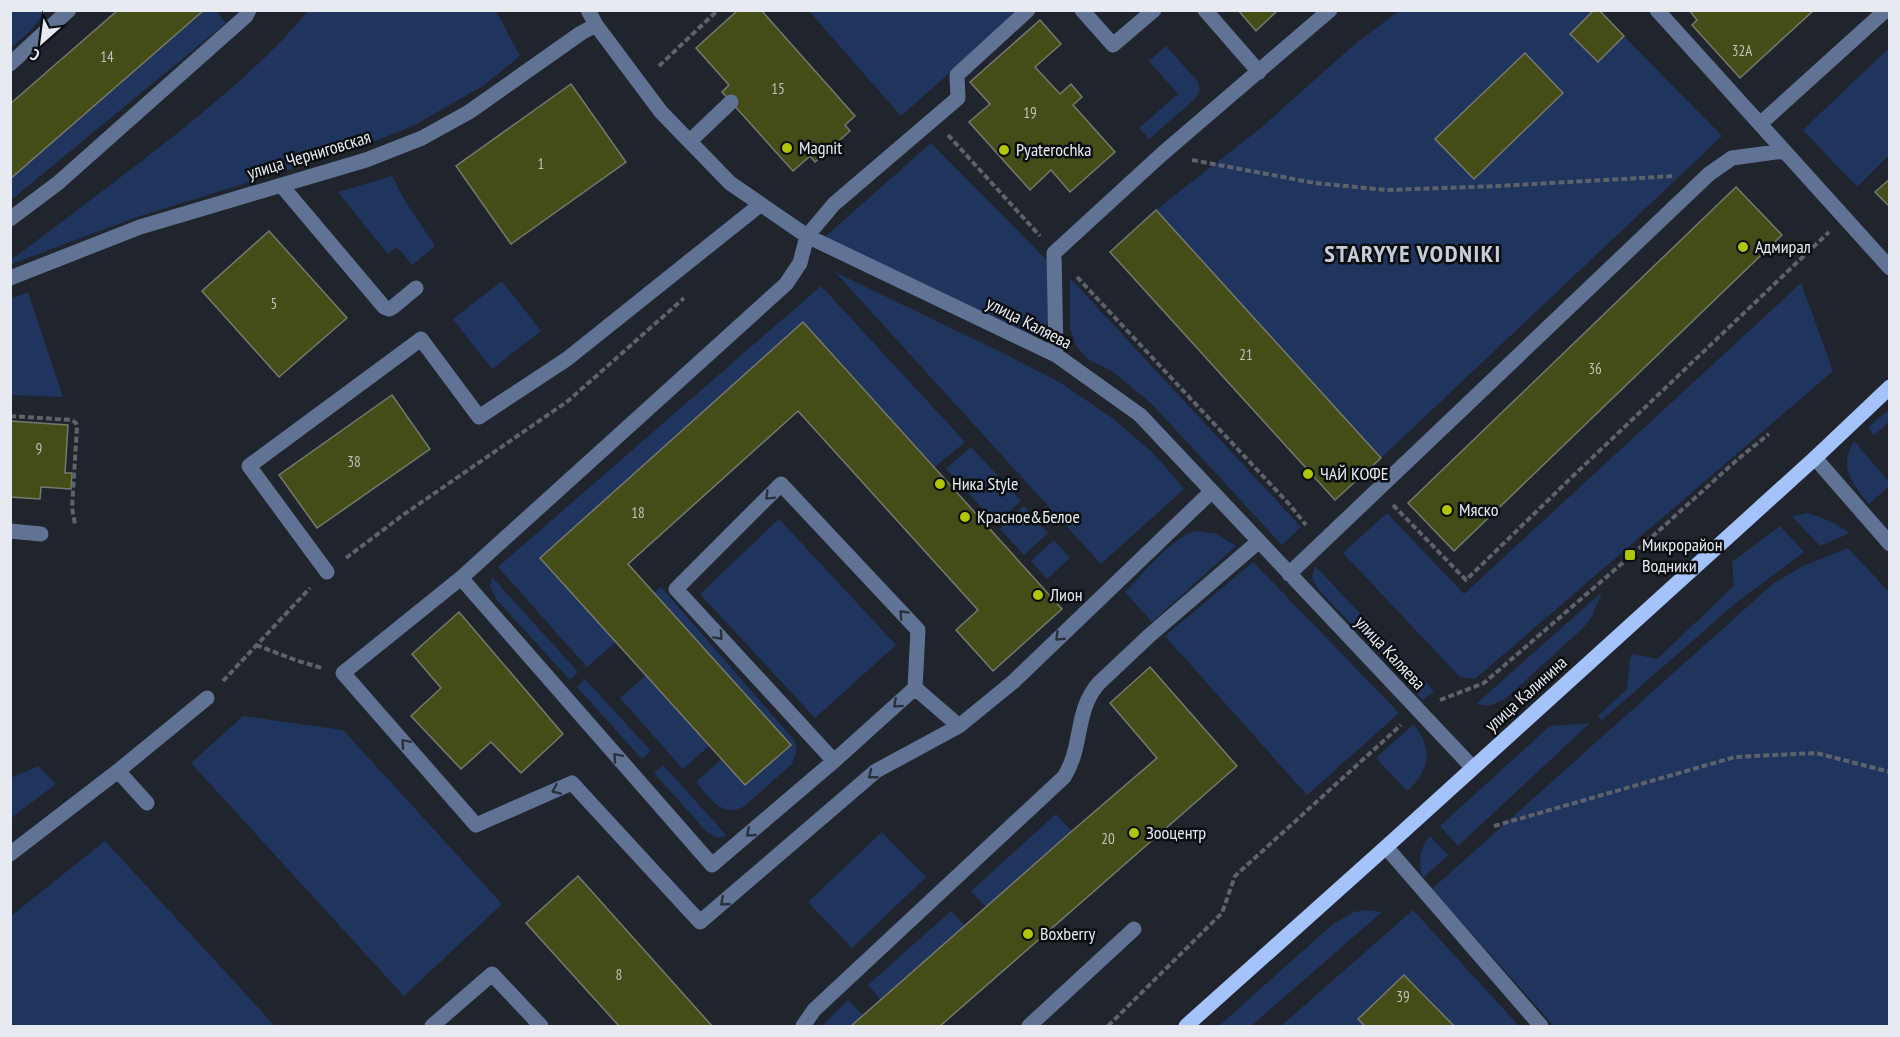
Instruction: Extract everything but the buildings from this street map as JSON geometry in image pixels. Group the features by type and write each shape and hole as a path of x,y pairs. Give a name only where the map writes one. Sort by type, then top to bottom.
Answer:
{"main road":[{"name":"улица Калинина","path":"1186,1026 1815,458 1890,387"}],"street":[{"path":"10,64 69,10"},
{"path":"10,219 58,183 246,16 249,10"},
{"name":"улица Каляева","path":"588,10 596,25 662,112 730,183 807,236 1056,355 1140,415 1473,768"},
{"path":"1028,10 957,75 958,98 834,204 807,236 800,263 786,284 461,578 343,673 476,825 572,783 700,922 876,771 959,726 1013,681 1211,492"},
{"path":"1082,10 1113,45 1154,10"},
{"path":"1205,10 1259,72"},
{"path":"1056,355 1054,253 1162,154 1330,10"},
{"path":"1657,10 1890,268"},
{"path":"1760,124 1886,10"},
{"name":"улица Черниговская","path":"10,278 140,227 366,160 422,138 469,112 596,25"},
{"path":"690,141 731,102"},
{"path":"1289,574 1709,174 1732,158 1784,151"},
{"path":"281,185 384,307 389,309 393,307 416,288"},
{"path":"327,572 249,466 421,339 478,417 567,359 761,204"},
{"path":"1815,458 1890,544"},
{"path":"461,578 712,865 834,761 915,688 918,630 781,484 676,589 834,761"},
{"path":"10,531 41,534"},
{"path":"803,1026 814,1010 1064,777 1075,754 1086,702 1092,691 1160,626 1258,542"},
{"path":"915,688 959,726"},
{"path":"10,854 118,771 207,698"},
{"path":"118,771 147,803"},
{"path":"1386,847 1541,1026"},
{"path":"1029,1026 1134,929"},
{"path":"432,1026 492,974 541,1026"}],"path":[{"path":"659,66 718,10"},
{"path":"934,120 1054,253 1289,504 1321,545"},
{"path":"1162,154 1315,183 1388,190 1709,174"},
{"path":"1378,490 1466,580 1844,217"},
{"path":"207,698 319,578 403,515 568,401 691,293"},
{"path":"10,416 72,420 76,423 72,508 75,524"},
{"path":"256,645 298,661 343,673"},
{"path":"1494,826 1735,757 1816,753 1890,772"}],"shaded area":[{"path":"11,10 47,11 11,48"},
{"path":"204,11 216,11 226,23 11,200 11,179"},
{"path":"308,11 496,11 520,56 484,85 415,125 355,149 137,217 11,264 11,260 226,93 269,54"},
{"path":"809,11 1019,11 901,116"},
{"path":"1399,11 1594,11 1570,34 1597,62 1624,36 1722,136 1381,458 1156,210 1262,127 1355,44"},
{"path":"1166,46 1198,82 1200,90 1195,99 1149,139 1139,128 1178,94 1149,61"},
{"path":"1889,48 1889,155 1857,187 1803,130"},
{"path":"931,143 1048,261 1048,319 1042,333 1032,336 825,237"},
{"path":"392,176 405,201 435,246 412,265 397,247 388,254 338,192"},
{"path":"835,272 1061,383 1112,418 1153,453 1184,489 1101,564"},
{"path":"1070,278 1301,527 1282,545 1152,404 1112,371 1088,359 1077,347 1070,329"},
{"path":"502,281 541,331 492,369 453,319"},
{"path":"1801,283 1833,371 1475,679 1460,677 1343,553 1387,513 1464,594"},
{"path":"821,286 965,442 935,467 803,322 540,558 616,642 587,667 498,567"},
{"path":"28,292 63,397 11,395 11,299"},
{"path":"1889,410 1889,422 1874,435 1868,427"},
{"path":"1854,441 1889,482 1889,486 1869,504 1857,489 1847,467 1849,450"},
{"path":"971,447 1021,501 996,523 946,469"},
{"path":"1024,506 1048,533 1024,555 1000,529"},
{"path":"1808,513 1830,521 1850,533 1820,546 1792,516"},
{"path":"779,519 896,645 815,718 700,594"},
{"path":"1780,526 1804,552 1737,602 1602,720 1598,716 1627,689 1630,658 1633,654 1657,659 1734,586 1732,562"},
{"path":"1196,531 1217,534 1236,546 1152,622 1125,592 1168,548"},
{"path":"1054,540 1070,558 1047,579 1031,561"},
{"path":"1848,548 1889,592 1889,1026 1554,1026 1432,889 1774,583 1803,566"},
{"path":"1253,562 1399,713 1307,795 1165,636"},
{"path":"1315,566 1434,691 1423,700 1318,589 1312,578"},
{"path":"492,577 578,672 570,680 497,600 490,586"},
{"path":"661,587 794,740 796,753 791,765 743,807 735,810 728,810 716,804 696,782 722,759 745,785 790,744 654,593"},
{"path":"1602,592 1591,618 1583,628 1504,700 1488,706 1476,704"},
{"path":"646,675 709,746 683,769 620,698"},
{"path":"585,679 651,751 642,759 577,687"},
{"path":"243,716 343,730 502,904 404,996 191,763"},
{"path":"1590,723 1458,846 1440,826 1550,726"},
{"path":"1414,724 1424,742 1426,759 1420,776 1407,791 1376,758"},
{"path":"663,765 727,836 718,838 707,832 654,773"},
{"path":"38,766 56,784 11,818 11,778"},
{"path":"1056,814 1072,831 987,908 971,891"},
{"path":"882,832 926,877 852,948 808,902"},
{"path":"1430,836 1448,855 1423,878 1420,856"},
{"path":"105,841 275,1026 11,1026 11,916"},
{"path":"1367,910 1382,912 1251,1026 1219,1026 1333,924 1354,912"},
{"path":"1413,910 1519,1026 1454,1026 1404,975 1358,1019 1365,1026 1281,1026"},
{"path":"951,911 965,926 881,1000 868,985"},
{"path":"848,1000 864,1016 851,1026 822,1026"}],"place":[{"name":"Magnit","path":"787,148"},
{"name":"Pyaterochka","path":"1004,150"},
{"name":"Адмирал","path":"1743,247"},
{"name":"ЧАЙ КОФЕ","path":"1308,474"},
{"name":"Ника Style","path":"940,484"},
{"name":"Мяско","path":"1447,510"},
{"name":"Красное&Белое","path":"965,517"},
{"name":"Микрорайон Водники","path":"1630,555"},
{"name":"Лион","path":"1038,595"},
{"name":"Зооцентр","path":"1134,833"},
{"name":"Boxberry","path":"1028,934"}],"district":[{"name":"STARYYE VODNIKI","path":"1413,254"}]}
